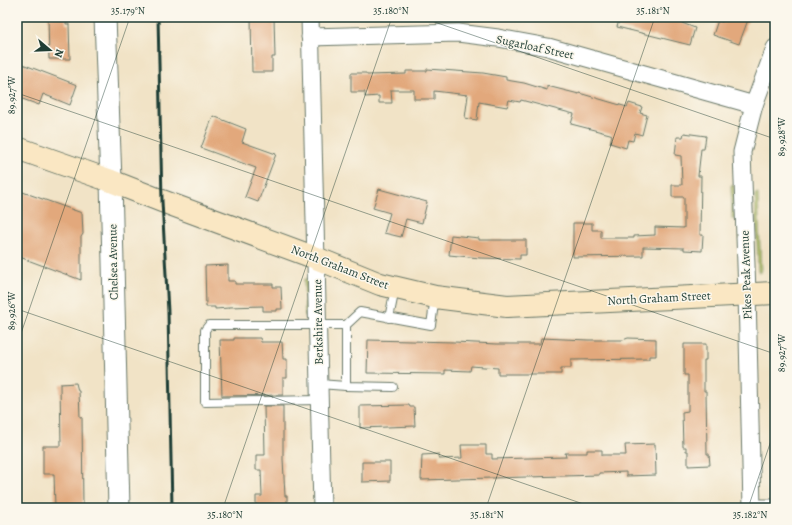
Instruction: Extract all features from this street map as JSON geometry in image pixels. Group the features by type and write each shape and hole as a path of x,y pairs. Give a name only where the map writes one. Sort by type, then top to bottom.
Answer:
{"main road":[{"name":"North Graham Street","path":"17,148 111,181 316,258 380,284 435,297 507,306 747,293 775,293"}],"street":[{"name":"Chelsea Avenue","path":"105,17 111,181 119,508"},
{"name":"Berkshire Avenue","path":"310,17 322,508"},
{"name":"Sugarloaf Street","path":"310,37 458,34 498,38 548,47 754,105"},
{"name":"Pikes Peak Avenue","path":"752,508 742,152 754,105 775,48"},
{"path":"761,508 775,508"}],"lane":[{"path":"389,318 395,288"},
{"path":"393,387 346,386 320,392 205,402 205,330 209,326 317,324 346,325 360,312 431,325 435,297"},
{"path":"346,325 346,386"}],"green space":[{"path":"731,185 734,185 735,219 732,219"},
{"path":"755,194 758,194 761,272 758,272"},
{"path":"304,279 307,279 308,315 305,316"}],"building":[{"path":"48,17 66,17 66,24 69,24 70,59 49,59"},
{"path":"251,17 274,17 275,57 272,57 272,72 252,72"},
{"path":"620,17 683,17 682,23 695,28 690,45 617,27"},
{"path":"724,17 749,17 739,44 713,35 718,20 722,22"},
{"path":"17,62 77,85 70,105 43,94 39,105 17,97"},
{"path":"427,69 483,73 506,77 506,80 524,83 547,90 547,86 579,93 627,107 629,103 642,107 640,113 647,115 642,135 635,133 633,141 628,140 626,148 610,143 612,135 610,134 571,124 574,114 521,100 520,102 509,100 507,107 479,102 477,120 465,118 468,95 434,91 434,99 414,99 414,90 391,90 392,103 379,103 379,96 365,97 365,92 351,92 351,73 366,73 367,75 406,74 406,71 427,71"},
{"path":"213,116 246,129 242,142 276,154 258,202 245,197 256,168 201,148"},
{"path":"684,133 706,136 704,149 701,149 698,176 701,176 700,235 703,235 702,251 684,250 684,248 643,247 643,256 573,257 573,223 592,223 592,230 601,230 601,238 634,238 634,236 655,235 655,227 684,228 684,197 672,197 672,185 682,185 681,156 675,155 677,137 683,137"},
{"path":"379,189 427,202 422,223 406,219 401,237 384,233 390,213 373,208"},
{"path":"17,190 82,213 83,234 81,237 81,280 17,256"},
{"path":"451,235 479,238 479,240 526,240 526,255 520,255 520,259 480,258 449,255"},
{"path":"228,265 228,281 235,281 235,284 273,284 273,287 281,287 282,309 277,309 277,311 263,311 263,306 215,309 215,307 206,307 205,266"},
{"path":"234,338 260,338 261,342 282,342 283,359 287,359 287,378 283,378 283,395 222,396 220,340 234,340"},
{"path":"541,338 588,340 623,340 628,338 656,339 656,356 649,356 649,359 571,360 571,368 561,368 561,374 498,374 498,368 471,366 470,371 445,370 445,374 367,373 368,340 540,344"},
{"path":"684,344 706,344 706,360 704,360 704,391 706,391 707,454 709,454 710,465 688,466 688,451 686,451 686,447 683,447 682,412 688,411 688,375 684,375"},
{"path":"76,383 79,391 80,417 82,417 83,506 79,506 79,508 55,507 54,474 43,474 43,446 61,446 60,384"},
{"path":"409,405 410,407 414,407 415,426 360,428 360,406"},
{"path":"264,406 283,406 283,459 287,508 256,508 256,496 262,496 261,470 256,470 256,455 265,455"},
{"path":"655,444 656,475 626,476 626,472 599,473 599,475 421,480 422,455 439,454 439,459 462,458 461,445 486,445 486,454 492,454 492,459 566,457 565,453 587,453 587,450 602,450 602,455 626,455 625,445"},
{"path":"362,462 390,462 390,481 362,482"}],"railway":[{"path":"158,17 162,201 168,312 172,508"}]}
